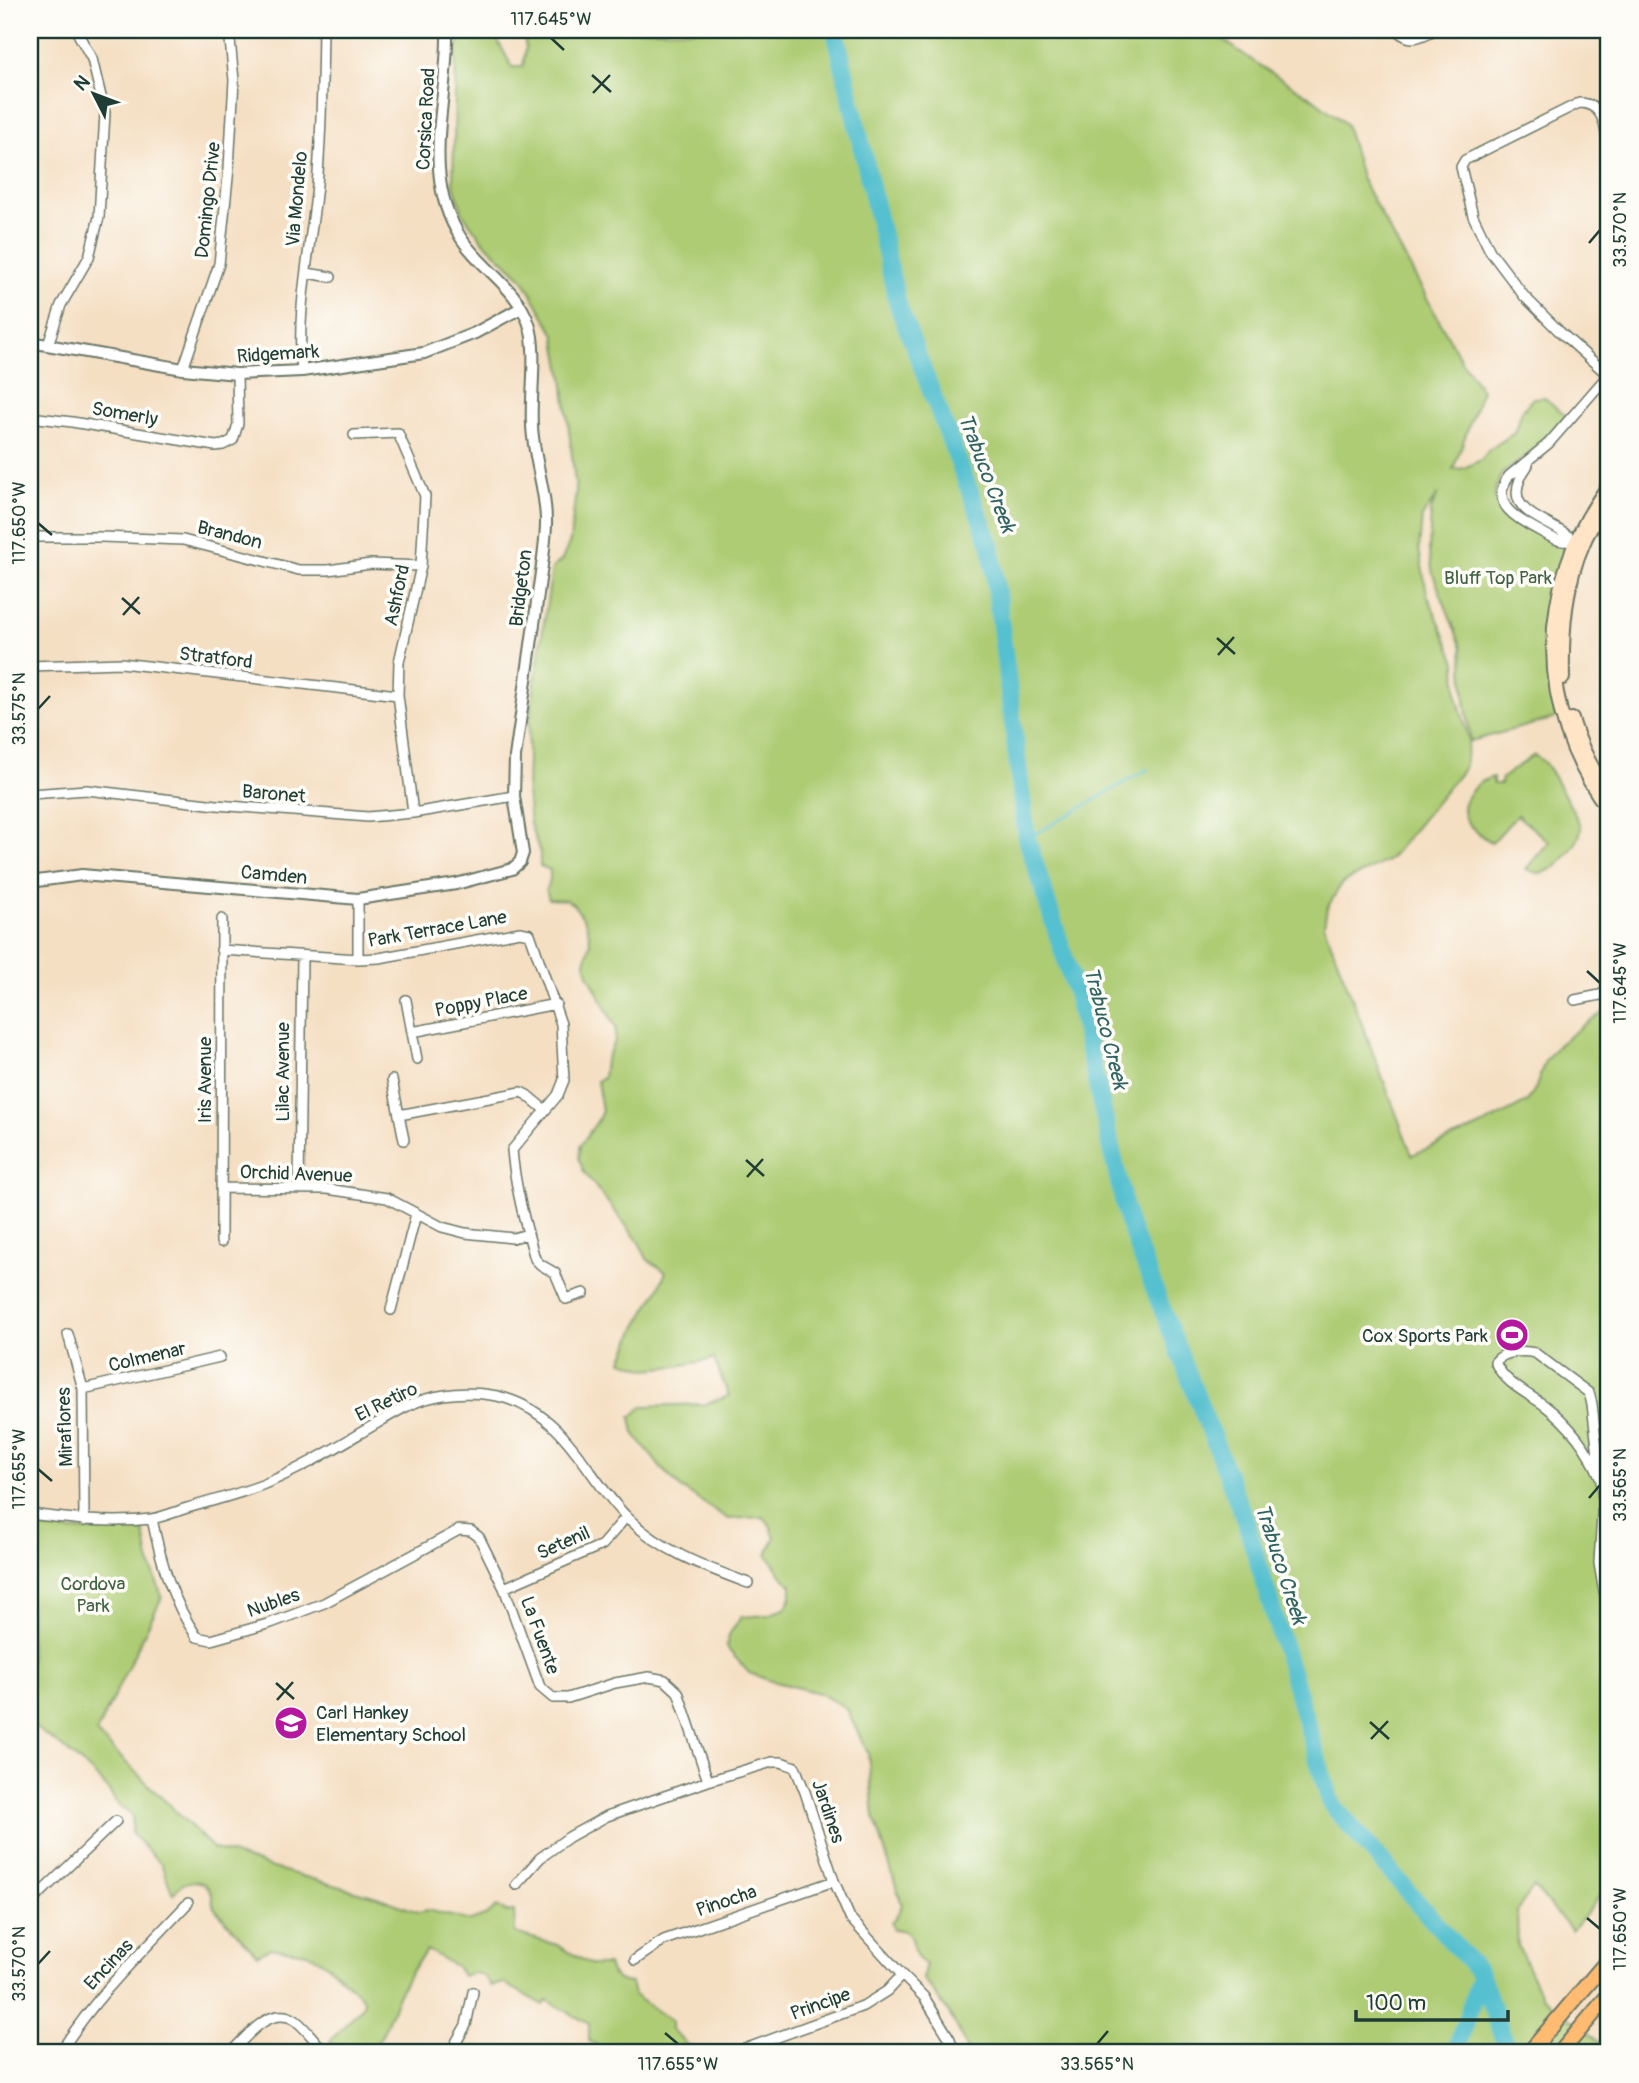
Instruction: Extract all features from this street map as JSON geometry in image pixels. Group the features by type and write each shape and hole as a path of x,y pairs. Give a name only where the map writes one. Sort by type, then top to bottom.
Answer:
{"main road":[{"path":"1609,485 1592,510 1565,570 1555,616 1553,658 1560,709 1571,746 1609,810"},
{"path":"1609,499 1579,543 1568,592 1562,643 1564,695 1577,735 1609,793"},
{"path":"1529,2053 1608,1961"},
{"path":"1560,2053 1609,1995"}],"street":[{"path":"48,345 61,305 89,257 99,217 105,113 92,59 76,30"},
{"name":"Domingo Drive","path":"183,369 219,264 229,168 234,80 229,30"},
{"name":"Via Mondelo","path":"302,371 301,322 317,182 323,30"},
{"name":"Corsica Road","path":"447,30 437,159 446,209 470,251 511,291 521,308"},
{"path":"1396,30 1406,37 1416,39 1435,30"},
{"path":"1579,543 1558,540 1510,513 1502,499 1506,480 1549,443 1609,374 1524,296 1490,251 1474,216 1461,167 1470,157 1578,103 1589,105 1598,112 1606,127 1609,163"},
{"path":"307,273 331,277"},
{"name":"Ridgemark","path":"30,342 183,369 237,374 302,371 424,353 475,332 521,308"},
{"name":"Bridgeton","path":"512,869 520,862 523,853 514,796 515,757 546,523 532,429 533,361 530,326 521,308"},
{"name":"Somerly","path":"30,417 223,446 233,440 238,424 237,374"},
{"name":"Ashford","path":"354,435 398,433 425,496 421,566 399,662 398,695 413,813"},
{"path":"1532,459 1518,478 1518,501 1522,507 1579,543"},
{"name":"Brandon","path":"30,537 183,540 299,570 328,570 370,564 421,566"},
{"name":"Stratford","path":"30,667 121,663 398,695"},
{"name":"Baronet","path":"30,794 87,790 312,814 368,817 413,813 514,796"},
{"name":"Camden","path":"30,883 82,875 358,899 456,884 512,869"},
{"name":"Park Terrace Lane","path":"358,899 358,959"},
{"name":"Iris Avenue","path":"221,1242 222,919"},
{"name":"Park Terrace Lane","path":"221,950 302,957 379,958 526,932 533,938 556,1004"},
{"name":"Lilac Avenue","path":"299,1187 302,957"},
{"path":"1575,999 1600,995 1609,990"},
{"name":"Poppy Place","path":"406,1000 417,1059"},
{"path":"556,1004 561,1024 564,1080 558,1095 512,1150 518,1197 535,1259 555,1273 564,1298 584,1293"},
{"name":"Poppy Place","path":"412,1032 556,1004"},
{"path":"392,1080 404,1140"},
{"path":"399,1115 521,1093 545,1110"},
{"name":"Orchid Avenue","path":"222,1188 299,1187 387,1198 442,1227 465,1233 513,1238 528,1234"},
{"path":"391,1310 416,1214"},
{"name":"Miraflores","path":"68,1334 83,1389 84,1521"},
{"path":"1601,1479 1585,1448 1567,1428 1541,1403 1504,1377 1495,1362 1503,1354 1527,1351 1535,1353 1589,1393 1592,1404 1601,1479 1603,1508 1600,1563 1609,1608"},
{"name":"Colmenar","path":"83,1389 220,1357"},
{"name":"El Retiro","path":"30,1514 84,1521 152,1519 263,1484 301,1466 407,1406 451,1394 489,1395 506,1399 540,1416 562,1434 626,1517 646,1534 670,1550 748,1583"},
{"name":"Setenil","path":"504,1587 602,1545 626,1517"},
{"name":"Nubles","path":"152,1519 169,1587 197,1637 211,1640 271,1623 324,1603 459,1530 471,1531"},
{"name":"La Fuente","path":"471,1531 479,1537 504,1587 540,1687 553,1698 568,1698 615,1683 649,1677 665,1680 678,1692 708,1781"},
{"name":"Jardines","path":"516,1885 540,1858 569,1837 607,1816 772,1762 795,1767 834,1881 850,1918 924,1997 950,2039 954,2053"},
{"path":"30,1903 116,1821"},
{"name":"Pinocha","path":"635,1960 664,1940 834,1881"},
{"name":"Encinas","path":"60,2053 90,2009 188,1903"},
{"name":"Principe","path":"742,2050 863,2006 887,1991 902,1975"},
{"path":"450,2053 466,2025 473,1992"},
{"path":"230,2053 268,2018 282,2015 295,2020 326,2053"}],"green space":[{"name":"Bluff Top Park","path":"461,30 492,30 512,67 523,67 526,47 522,30 1209,30 1311,97 1346,124 1362,180 1462,362 1482,390 1453,470 1481,460 1489,450 1514,433 1522,411 1533,398 1544,397 1566,416 1529,454 1502,474 1495,496 1503,511 1562,546 1565,552 1551,606 1551,687 1556,718 1471,741 1465,701 1462,648 1433,574 1429,552 1431,509 1438,494 1422,517 1419,549 1427,594 1456,662 1457,696 1469,740 1464,768 1389,860 1342,883 1327,908 1324,925 1412,1155 1479,1127 1527,1102 1536,1087 1545,1061 1558,1045 1609,1008 1609,1884 1572,1931 1534,1887 1517,1910 1518,1946 1542,1997 1609,2048 1609,2053 967,2053 955,2023 923,1979 925,1965 914,1951 909,1934 893,1929 891,1923 902,1905 874,1816 868,1753 846,1708 819,1693 749,1673 726,1647 729,1635 741,1617 767,1615 785,1609 791,1597 791,1585 767,1554 775,1538 764,1517 728,1519 681,1488 661,1468 634,1433 631,1417 643,1406 706,1404 729,1396 714,1359 647,1369 622,1361 666,1272 647,1259 639,1242 584,1172 579,1159 580,1146 602,1111 597,1081 603,1078 605,1061 615,1041 616,1028 588,974 585,963 590,943 585,921 574,905 566,900 549,899 546,890 550,870 540,866 540,853 530,824 527,792 529,724 552,568 562,560 570,541 576,491 563,378 555,335 522,278 483,241 463,214 453,182 456,56"},
{"path":"1534,755 1547,766 1581,829 1566,856 1548,871 1540,873 1526,869 1549,842 1517,815 1492,843 1471,827 1463,813 1465,800 1480,783 1493,777 1493,784 1501,784 1502,778"},
{"name":"Cordova Park","path":"30,1527 69,1531 138,1528 144,1532 149,1560 162,1597 96,1733 213,1848 377,1897 418,1912 428,1910 471,1921 487,1915 497,1907 507,1912 514,1911 515,1933 557,1945 592,1965 608,1965 616,1978 631,1983 634,1995 671,2021 671,2029 697,2053 605,2053 589,2041 589,2024 547,2000 543,2005 504,1983 491,1986 479,1974 462,1976 457,1967 427,1950 403,1985 386,2027 374,2047 369,2053 343,2053 330,2041 363,2006 364,1999 330,1967 308,1953 270,1948 257,1955 214,1908 212,1895 204,1884 188,1882 173,1894 161,1864 131,1833 132,1820 129,1813 119,1806 99,1779 72,1755 34,1727 30,1730"}],"waterway":[{"name":"Trabuco Creek","path":"835,30 898,305 991,546 1027,839 1076,993 1128,1222 1246,1522 1331,1804 1481,1975 1508,2053"},
{"path":"1027,839 1148,769"},
{"name":"Trabuco Creek","path":"1455,2053 1481,1975"}],"place":[{"name":"Cox Sports Park","path":"1512,1335"},
{"name":"Carl Hankey Elementary School","path":"291,1723"}]}
